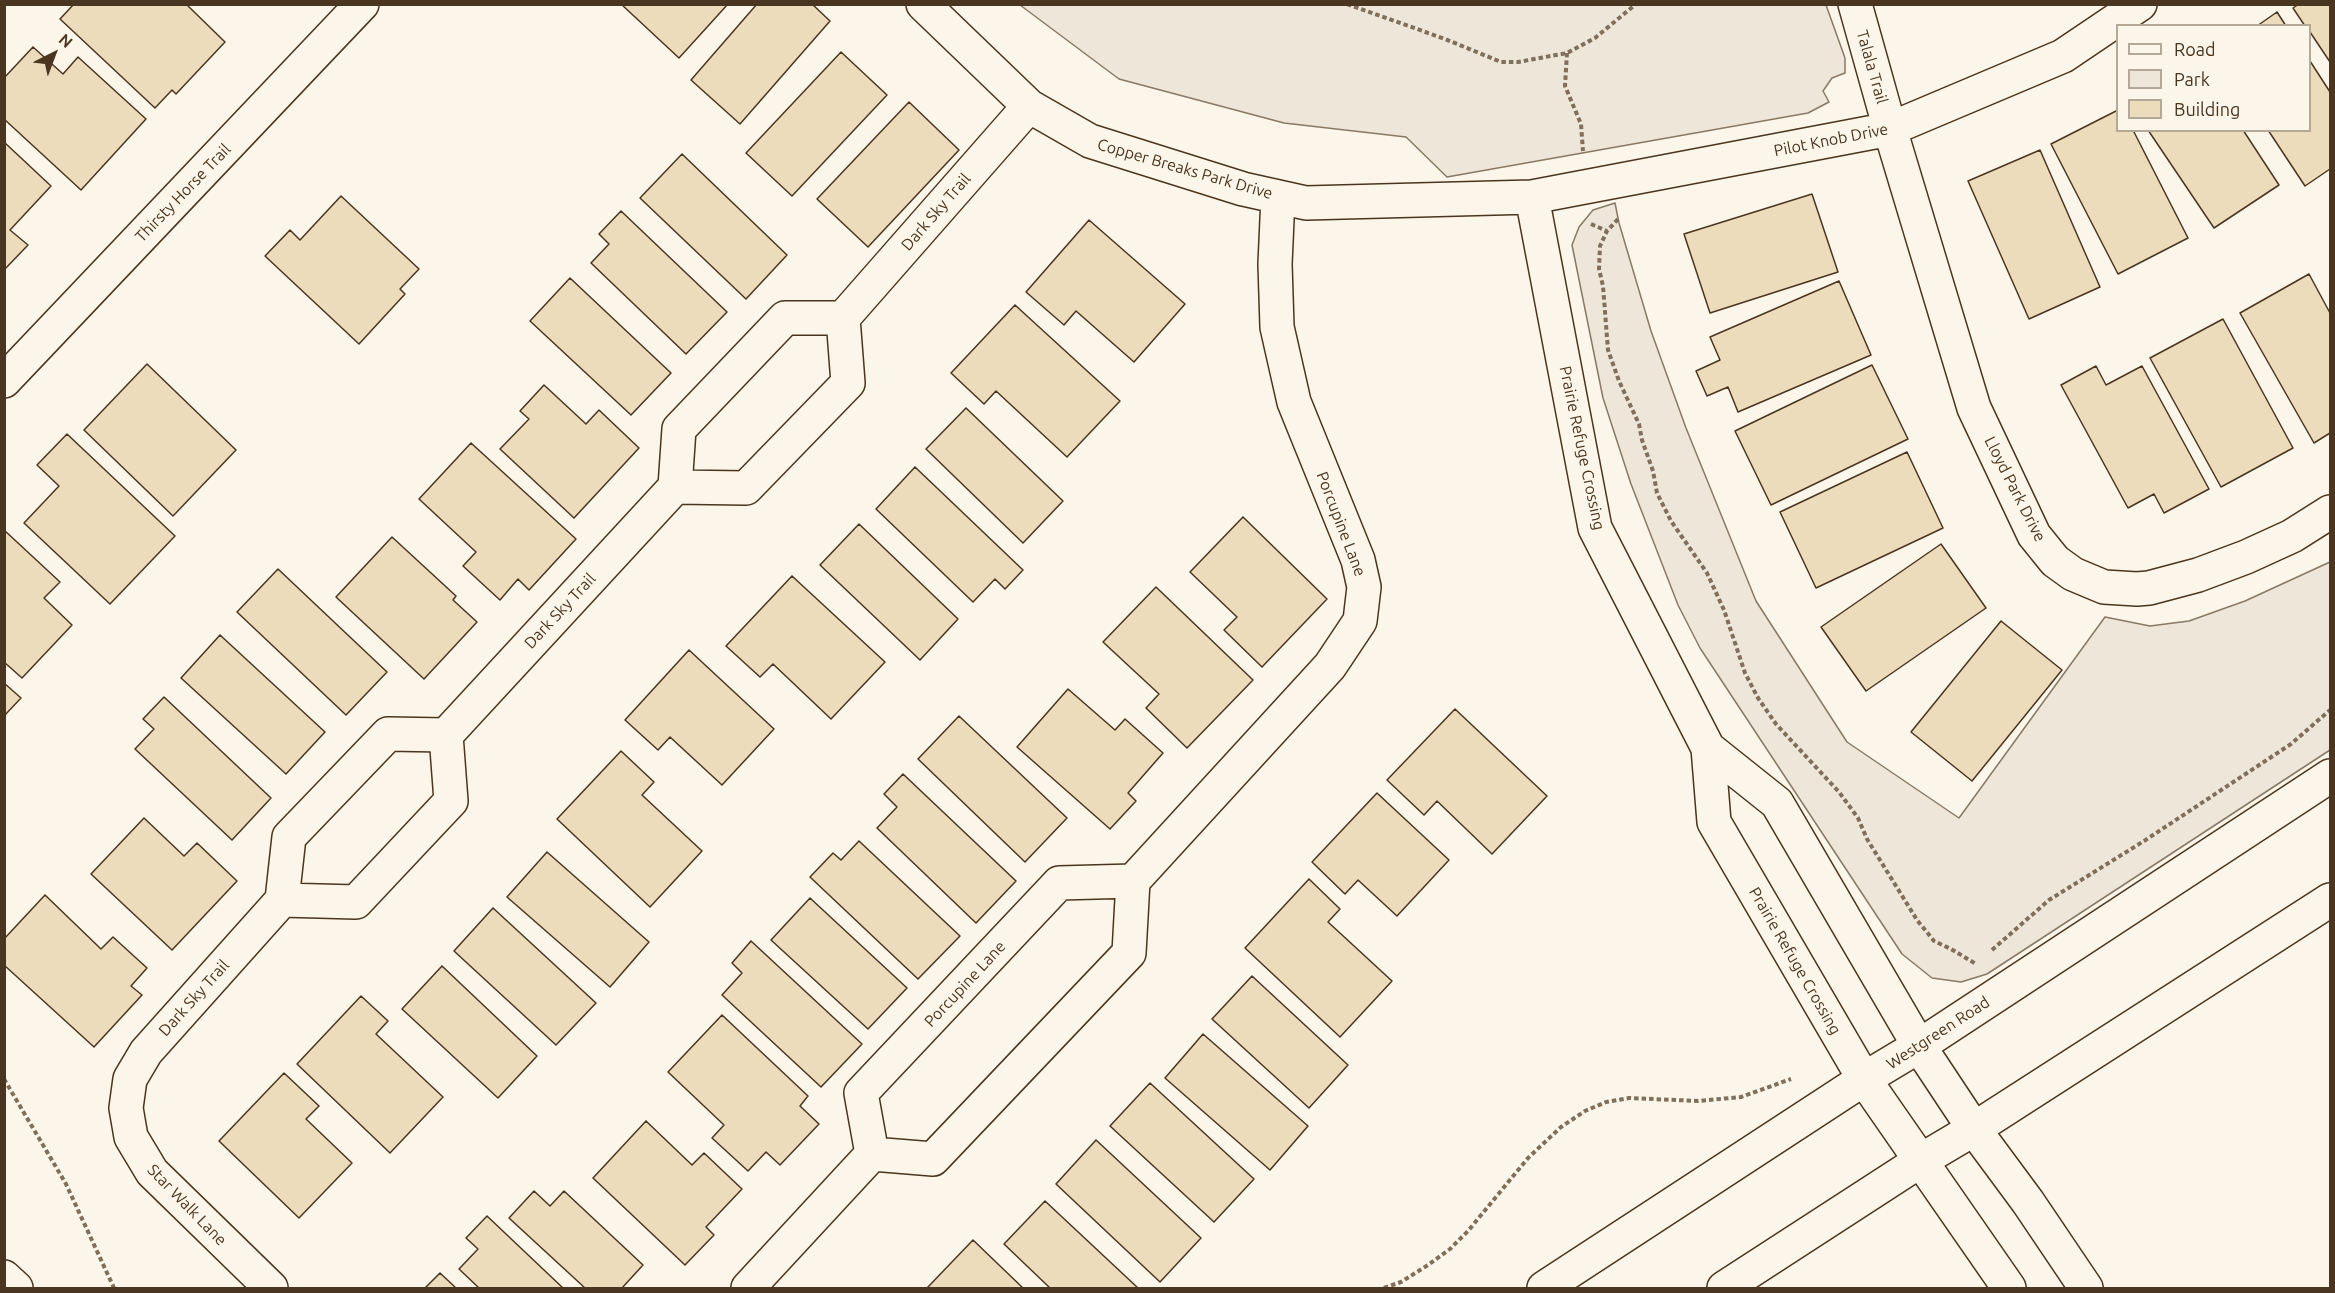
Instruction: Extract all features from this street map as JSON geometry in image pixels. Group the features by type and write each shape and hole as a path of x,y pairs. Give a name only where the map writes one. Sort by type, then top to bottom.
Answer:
{"street":[{"name":"Thirsty Horse Trail","path":"4,381 362,4"},
{"name":"Copper Breaks Park Drive","path":"923,4 1029,106 1090,141 1243,189 1306,203 1532,197"},
{"name":"Talala Trail","path":"1854,4 1890,129"},
{"name":"Pilot Knob Drive","path":"1532,197 1890,129 2062,56 2140,4"},
{"name":"Dark Sky Trail","path":"843,318 1029,106"},
{"name":"Lloyd Park Drive","path":"1890,129 1974,408 2034,535 2055,561 2073,574 2104,587 2149,588 2198,575 2246,557 2292,536 2331,512"},
{"name":"Porcupine Lane","path":"872,1154 861,1093 1059,883 1133,881 1330,666 1360,621 1365,587 1358,560 1294,402 1277,327 1275,264 1278,197"},
{"name":"Prairie Refuge Crossing","path":"1532,197 1595,528 1708,748 1714,822 1864,1080 2009,1288"},
{"path":"785,318 843,318 848,383 746,488 675,487 679,429 785,318"},
{"name":"Dark Sky Trail","path":"446,735 675,487"},
{"path":"388,734 446,735 451,801 356,902 282,900 289,837 388,734"},
{"name":"Prairie Refuge Crossing","path":"1708,748 1777,803 1919,1046 1974,1129 2028,1202 2086,1288"},
{"name":"Westgreen Road","path":"1544,1288 2331,776"},
{"path":"748,1288 872,1154 933,1159 1129,953 1133,881"},
{"name":"Dark Sky Trail","path":"126,1108 130,1079 146,1052 282,900"},
{"path":"1724,1288 2331,900"},
{"name":"Star Walk Lane","path":"126,1108 131,1137 152,1172 271,1288"},
{"path":"4,1277 16,1288"}],"path":[{"path":"1347,4 1445,39 1500,62 1518,62 1567,53 1595,38 1636,4"},
{"path":"1567,53 1565,86 1581,124 1591,225 1607,231"},
{"path":"1626,215 1618,218 1607,231 1600,246 1599,268 1603,286 1608,350 1619,381 1639,424 1653,471 1657,494 1671,521 1711,582 1735,637 1745,673 1758,698 1776,724 1839,792 1858,818 1867,839 1917,920 1934,941 1951,948 1976,964"},
{"path":"1968,969 2049,900 2291,744 2331,710"},
{"path":"1384,1288 1410,1276 1450,1249 1468,1231 1528,1158 1561,1127 1585,1111 1606,1102 1629,1098 1698,1101 1741,1097 1794,1078"},
{"path":"4,1079 66,1184 114,1288"}],"green space":[{"path":"1020,5 1826,5 1845,58 1845,73 1832,78 1823,91 1829,102 1808,113 1447,177 1406,137 1284,123 1119,79"},
{"path":"1615,203 1651,331 1686,428 1756,601 1847,742 1959,818 2105,617 2150,626 2189,621 2245,601 2330,562 2330,750 1987,974 1961,982 1932,978 1902,954 1700,648 1678,605 1631,484 1603,398 1572,245 1579,227 1593,210"}],"building":[{"path":"74,4 186,4 225,42 176,94 172,90 155,108 60,19"},
{"path":"621,4 728,4 679,58"},
{"path":"757,4 812,4 830,21 740,124 691,80"},
{"path":"2299,4 2330,4 2330,62 2311,34 2311,24 2304,24 2293,8"},
{"path":"2277,12 2285,24 2260,24"},
{"path":"33,47 63,74 78,57 146,119 81,190 4,119 4,78"},
{"path":"841,52 887,95 792,196 746,153"},
{"path":"2311,63 2330,92 2330,169 2305,186 2269,132 2311,132"},
{"path":"909,102 959,150 868,247 817,199"},
{"path":"2116,111 2116,132 2134,132 2188,238 2118,274 2051,144"},
{"path":"2149,132 2244,132 2279,185 2214,228"},
{"path":"4,142 51,186 10,230 28,245 4,270"},
{"path":"2040,150 2100,287 2029,319 1968,181"},
{"path":"682,154 787,255 746,299 640,198"},
{"path":"1812,194 1838,272 1710,313 1684,234"},
{"path":"341,196 419,269 400,289 405,294 359,344 265,256 290,230 300,240"},
{"path":"621,211 727,312 686,354 591,263 609,244 599,234"},
{"path":"1089,220 1185,304 1134,362 1076,311 1064,325 1026,292"},
{"path":"2309,274 2330,313 2330,433 2314,443 2240,313"},
{"path":"570,278 671,373 631,415 530,321"},
{"path":"1839,281 1871,355 1738,412 1728,387 1707,396 1696,371 1720,360 1710,337"},
{"path":"1015,305 1120,401 1067,457 996,391 984,404 951,373"},
{"path":"2223,319 2293,448 2221,487 2150,358"},
{"path":"147,364 236,450 173,516 84,430"},
{"path":"1872,365 1908,439 1771,505 1735,431"},
{"path":"2096,366 2106,385 2142,366 2209,489 2164,513 2154,494 2128,508 2061,385"},
{"path":"544,385 586,424 599,410 639,448 574,518 500,449 529,419 520,411"},
{"path":"966,408 1063,501 1023,543 926,449"},
{"path":"67,434 175,536 110,604 24,523 59,486 37,465"},
{"path":"471,443 576,539 529,590 518,579 500,600 463,566 476,552 419,499"},
{"path":"1907,452 1943,528 1816,588 1780,512"},
{"path":"915,467 1023,570 1005,589 995,579 973,602 876,509"},
{"path":"1243,517 1327,599 1262,667 1224,630 1237,617 1190,572"},
{"path":"859,524 958,619 920,660 820,565"},
{"path":"4,530 60,582 44,598 72,625 22,678 4,662"},
{"path":"392,537 456,596 453,600 477,622 424,679 336,597"},
{"path":"1941,544 1986,608 1866,691 1821,627"},
{"path":"278,569 387,672 346,715 237,612"},
{"path":"792,576 885,662 831,719 773,664 760,677 726,646"},
{"path":"1156,587 1253,680 1187,748 1146,708 1159,694 1103,642"},
{"path":"2001,621 2062,670 1972,781 1911,732"},
{"path":"220,635 325,732 286,774 181,678"},
{"path":"689,650 774,729 722,785 670,737 658,750 625,720"},
{"path":"4,683 21,698 4,716"},
{"path":"1068,689 1115,730 1125,719 1163,753 1128,793 1136,801 1110,829 1017,747"},
{"path":"164,697 271,798 232,840 135,749 154,729 143,719"},
{"path":"1455,709 1547,796 1492,854 1437,801 1424,815 1387,780"},
{"path":"959,716 1067,818 1025,862 918,759"},
{"path":"621,751 654,782 642,795 702,851 650,907 557,819"},
{"path":"903,774 1016,881 976,923 877,828 897,807 884,794"},
{"path":"1377,793 1449,860 1397,916 1358,880 1345,894 1312,862"},
{"path":"144,818 184,856 197,843 237,881 172,950 91,874"},
{"path":"859,841 960,936 918,979 810,877 833,853 841,860"},
{"path":"547,852 649,942 610,987 507,897"},
{"path":"1309,879 1340,909 1328,922 1392,981 1340,1037 1245,948"},
{"path":"45,895 101,949 113,937 147,968 131,986 142,995 94,1047 4,965 4,939"},
{"path":"810,898 907,988 868,1029 771,940"},
{"path":"493,908 596,1003 556,1045 454,951"},
{"path":"751,941 862,1044 821,1087 722,995 742,973 732,963"},
{"path":"442,966 537,1056 498,1098 402,1009"},
{"path":"1252,976 1348,1065 1309,1108 1212,1019"},
{"path":"361,996 388,1021 376,1034 443,1097 390,1153 297,1064"},
{"path":"722,1015 808,1096 800,1106 819,1124 780,1165 766,1152 748,1171 712,1138 724,1125 668,1072"},
{"path":"1203,1034 1308,1126 1270,1170 1165,1078"},
{"path":"284,1073 319,1106 306,1119 352,1163 299,1218 219,1141"},
{"path":"1150,1083 1254,1179 1214,1222 1110,1126"},
{"path":"646,1121 692,1165 704,1153 742,1189 706,1227 714,1235 685,1265 593,1178"},
{"path":"1096,1140 1201,1238 1160,1282 1056,1184"},
{"path":"534,1191 550,1206 564,1191 643,1265 622,1288 585,1288 509,1218"},
{"path":"1045,1201 1138,1288 1050,1288 1004,1244"},
{"path":"487,1216 563,1288 479,1288 459,1269 478,1249 466,1238"},
{"path":"973,1240 1023,1288 927,1288"},
{"path":"440,1273 456,1288 425,1288"}]}
